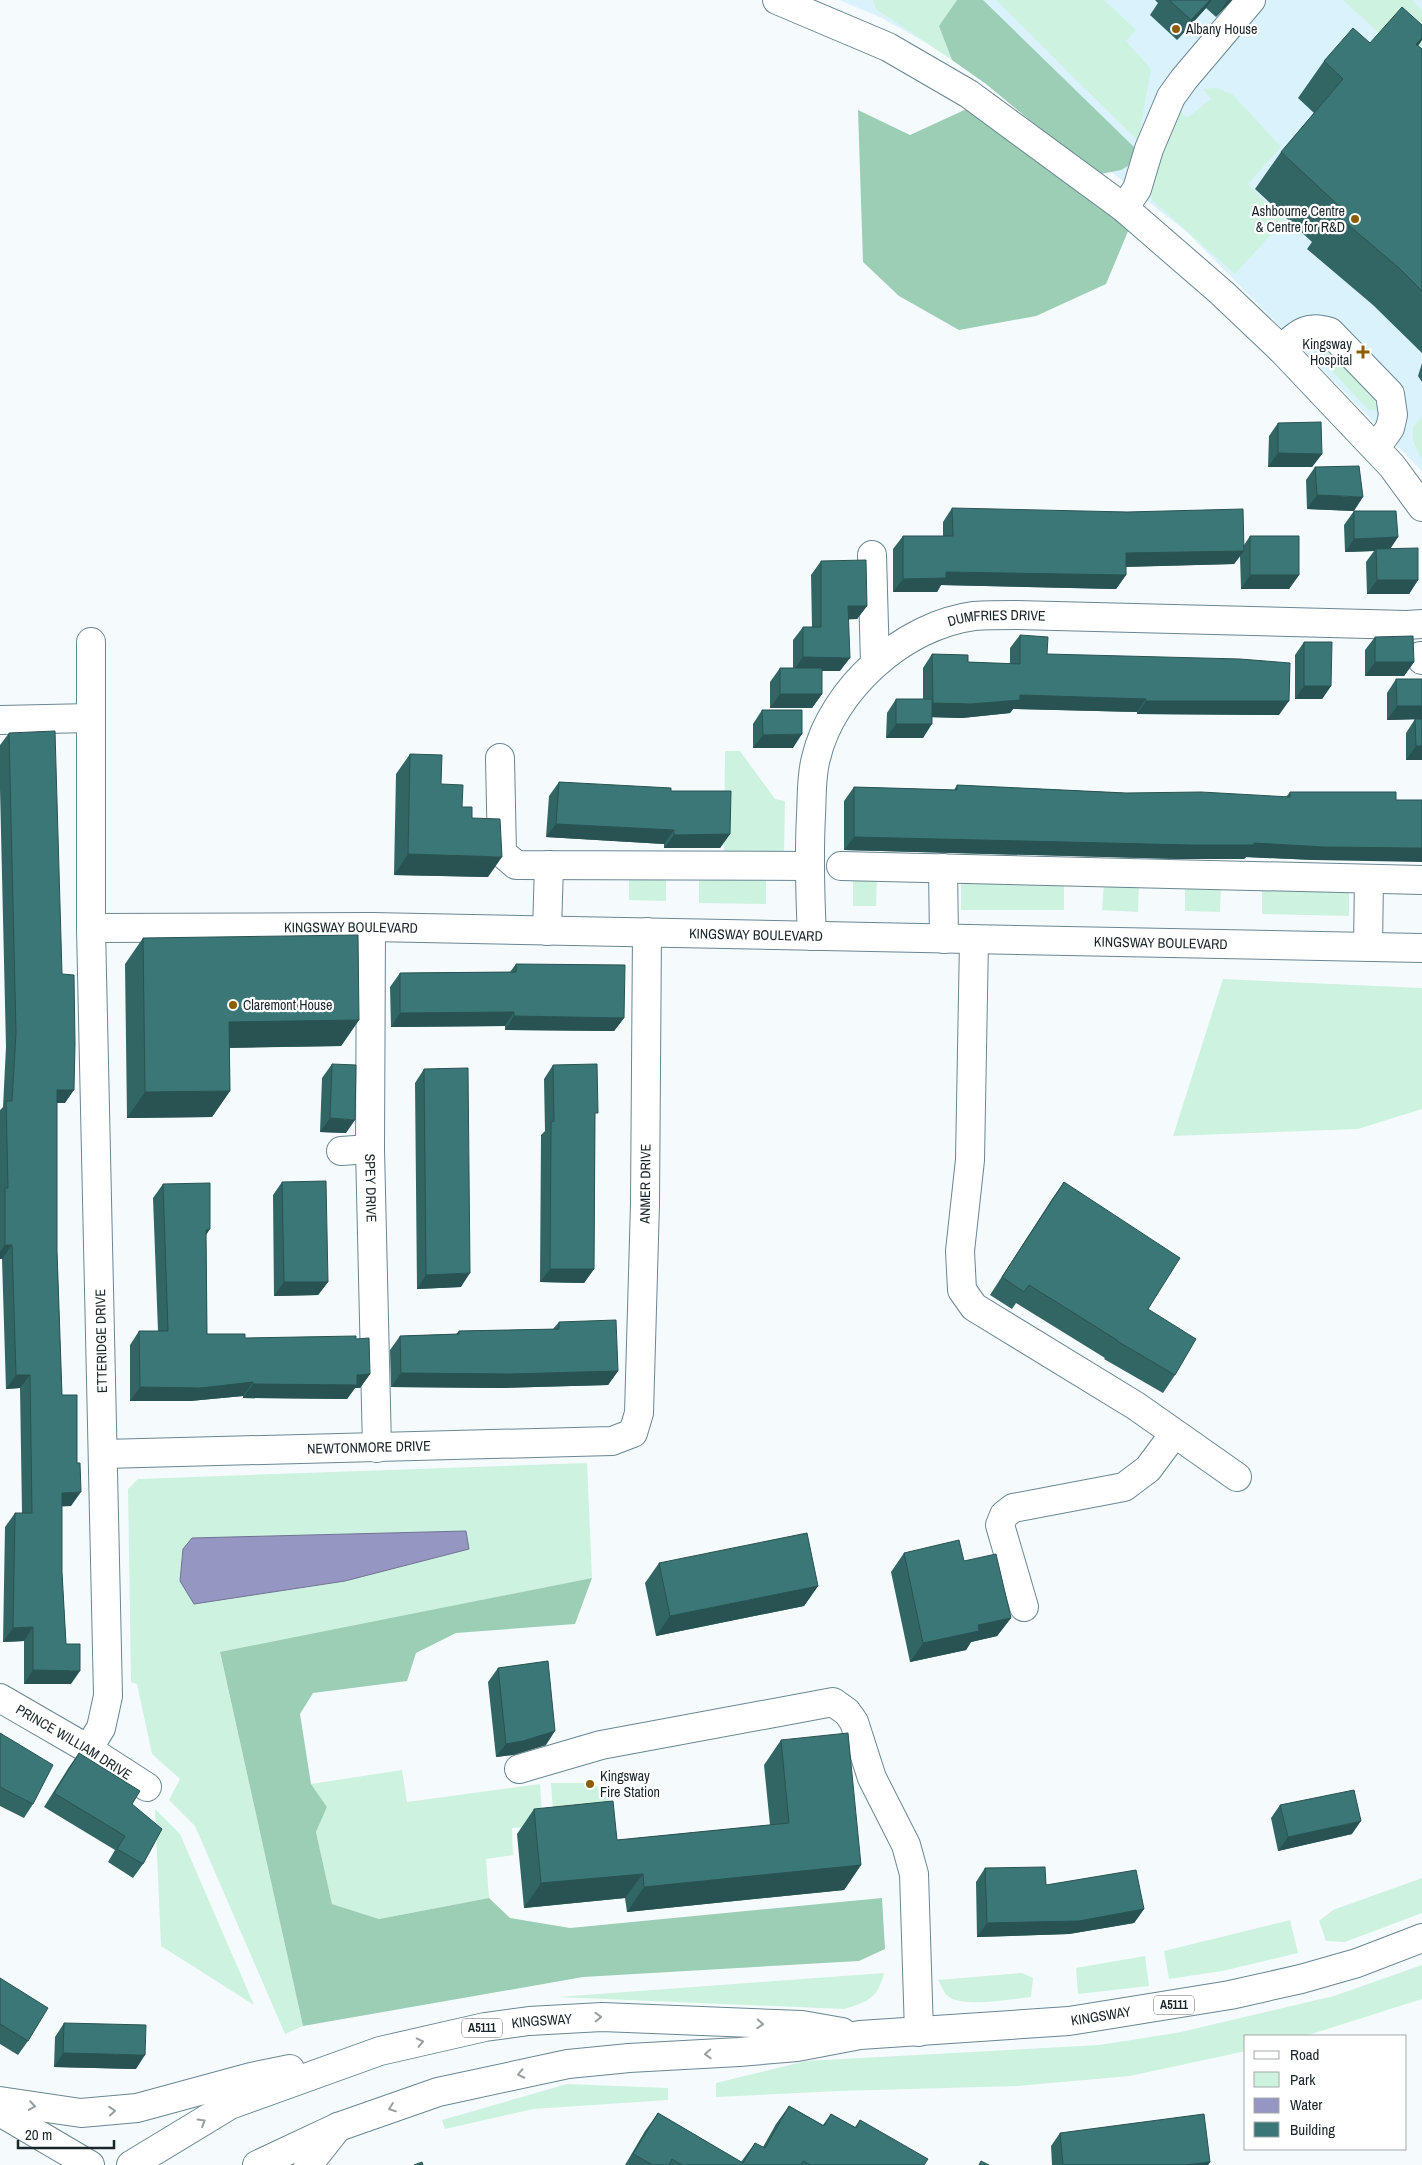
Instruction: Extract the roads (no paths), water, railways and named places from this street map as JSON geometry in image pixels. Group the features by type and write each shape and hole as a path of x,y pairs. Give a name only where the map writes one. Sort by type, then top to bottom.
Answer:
{"main road":[{"path":"1124,208 1137,189 1149,149 1171,97 1251,0"},
{"path":"787,2 832,10 888,47 969,94 1124,208 1222,293 1281,349 1376,448 1392,466 1422,507"},
{"path":"1281,349 1302,331 1319,328 1330,332 1390,394 1393,415 1390,428 1376,448"},
{"path":"872,555 875,663"},
{"name":"DUMFRIES DRIVE","path":"812,936 809,866 812,790 816,758 828,724 851,688 875,663 908,641 930,630 973,616 1016,615 1422,624"},
{"name":"ETTERIDGE DRIVE","path":"88,1748 101,1728 108,1696 91,928 91,642"},
{"path":"0,720 91,718"},
{"path":"500,758 502,853 516,865 809,866"},
{"path":"547,930 549,865"},
{"path":"841,866 1422,880"},
{"path":"943,868 944,939"},
{"path":"1368,946 1369,879"},
{"name":"KINGSWAY BOULEVARD","path":"91,928 371,927 1132,944 1422,948"},
{"name":"SPEY DRIVE","path":"371,927 370,1149 377,1448"},
{"name":"ANMER DRIVE","path":"634,1433 640,1404 645,1204 648,932"},
{"path":"974,940 970,1160 960,1251 962,1290 974,1307 1136,1406 1238,1477"},
{"path":"341,1151 370,1149"},
{"name":"NEWTONMORE DRIVE","path":"104,1454 612,1441 634,1433"},
{"path":"1024,1606 1000,1525 1004,1514 1013,1508 1124,1486 1148,1469 1174,1434"},
{"name":"PRINCE WILLIAM DRIVE","path":"0,1698 88,1748 147,1787"},
{"path":"519,1769 601,1745 834,1702 848,1712 854,1722 872,1778 906,1845 914,1874 919,2032"},
{"name":"KINGSWAY","path":"257,2165 338,2127 438,2092 568,2064 797,2047 860,2036 1069,2021 1230,1995 1348,1965 1422,1938"},
{"name":"KINGSWAY","path":"131,2165 230,2105 380,2051 485,2027 530,2021 602,2017 802,2025 860,2036"},
{"path":"0,2101 81,2113 137,2108 251,2077 380,2051"},
{"path":"0,2112 90,2165"},
{"path":"308,2165 338,2127"}],"water":[{"path":"466,1531 469,1549 345,1581 194,1604 180,1581 183,1549 192,1538"}],"place":[{"name":"Albany House","path":"1176,29"},
{"name":"Ashbourne Centre & Centre for R&D","path":"1355,219"},
{"name":"Kingsway Hospital","path":"1363,352"},
{"name":"Claremont House","path":"233,1005"},
{"name":"Kingsway Fire Station","path":"590,1784"}]}
